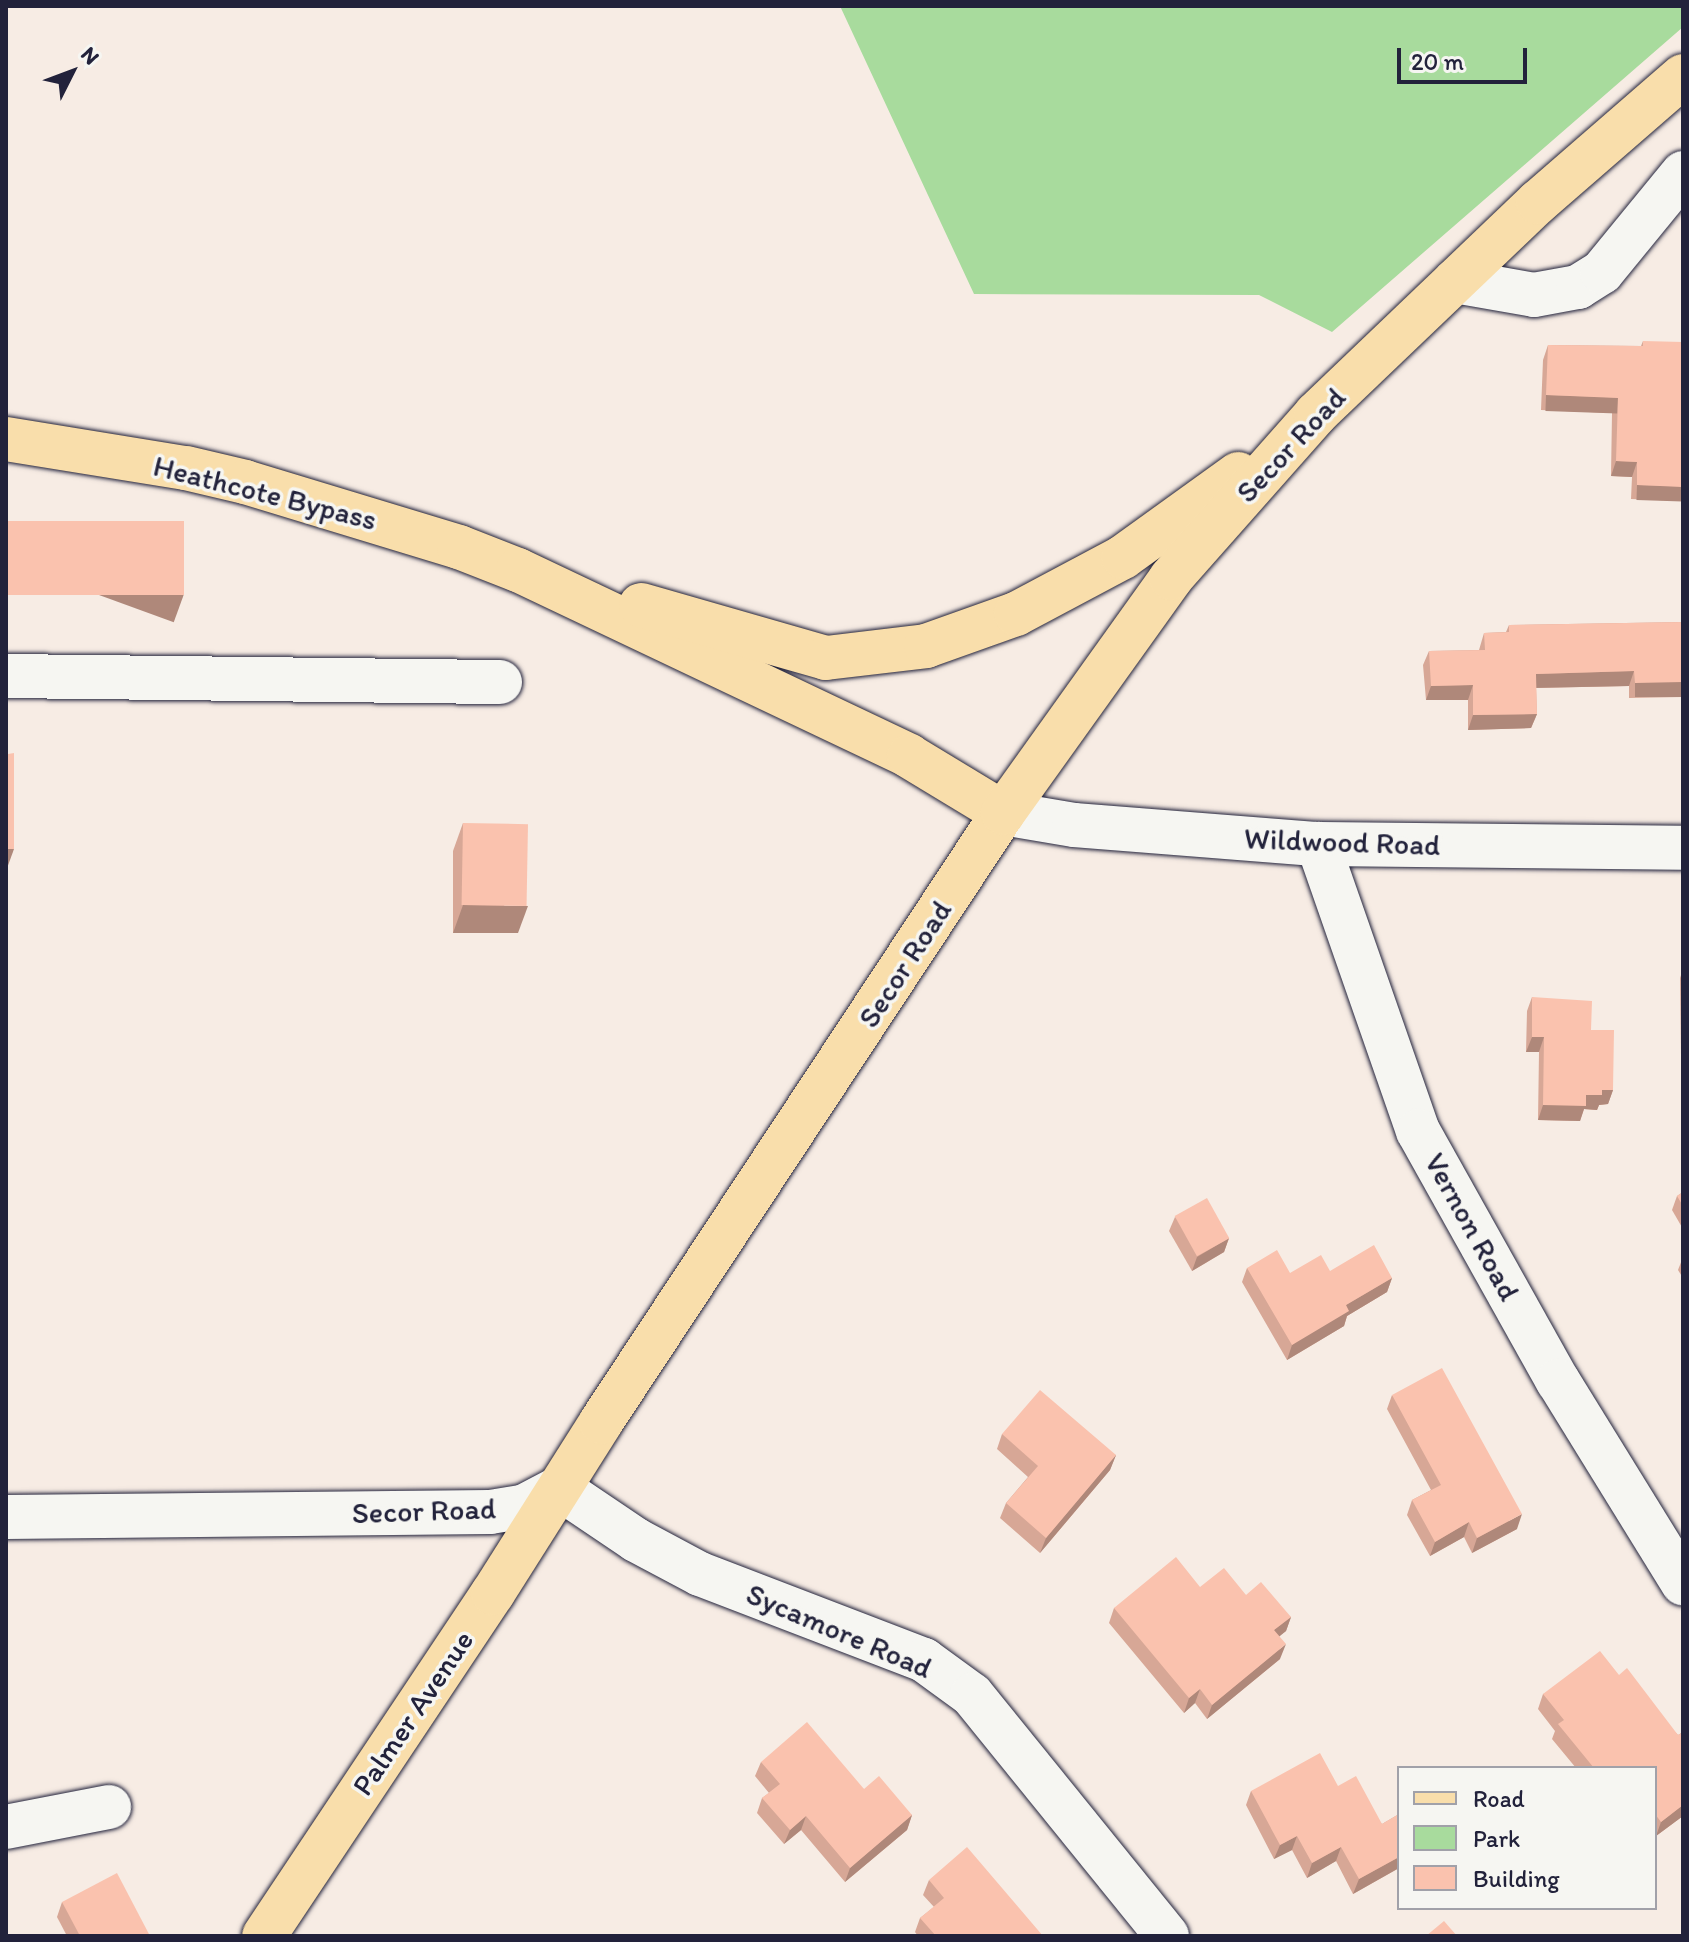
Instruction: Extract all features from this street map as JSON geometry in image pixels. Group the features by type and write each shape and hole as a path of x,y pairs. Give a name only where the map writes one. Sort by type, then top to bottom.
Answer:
{"main road":[{"name":"Secor Road","path":"559,1488 1003,813 1171,578 1316,414 1538,202 1683,76"},
{"path":"518,570 826,658 926,646 1016,614 1123,557 1173,523 1316,414"},
{"name":"Heathcote Bypass","path":"6,439 186,468 245,482 339,508 518,570"},
{"path":"518,570 909,756 1003,813"},
{"name":"Palmer Avenue","path":"264,1936 559,1488"}],"street":[{"path":"1455,281 1534,295 1578,287 1602,272 1683,173"},
{"path":"6,676 500,682"},
{"name":"Wildwood Road","path":"1003,813 1074,825 1318,844 1683,848"},
{"name":"Vernon Road","path":"1318,844 1418,1131 1558,1381 1683,1583"},
{"name":"Secor Road","path":"6,1517 490,1512 523,1507 559,1488"},
{"name":"Sycamore Road","path":"559,1488 636,1540 700,1574 924,1660 972,1695 1167,1936"},
{"path":"6,1827 109,1807"}],"green space":[{"path":"840,6 1683,6 1683,27 1332,332 1259,295 974,294"}],"building":[{"path":"1643,341 1683,342 1683,487 1637,485 1637,462 1616,461 1618,398 1546,395 1548,345 1643,346"},
{"path":"6,521 184,521 184,595 6,595"},
{"path":"1683,622 1683,682 1635,683 1634,671 1536,674 1537,714 1473,715 1473,685 1431,686 1429,651 1485,650 1484,633 1509,632 1509,625"},
{"path":"6,698 8,754 14,753 14,849 6,849"},
{"path":"463,823 528,824 527,906 462,905"},
{"path":"1532,997 1592,1001 1591,1030 1614,1030 1613,1090 1602,1090 1602,1095 1586,1095 1586,1106 1543,1105 1544,1037 1532,1037"},
{"path":"1683,1192 1683,1206 1677,1196"},
{"path":"1207,1198 1229,1238 1197,1256 1175,1216"},
{"path":"1374,1245 1392,1278 1346,1305 1349,1311 1292,1345 1247,1268 1277,1250 1290,1273 1321,1255 1330,1271"},
{"path":"1442,1368 1522,1514 1477,1538 1469,1522 1435,1542 1412,1500 1441,1485 1392,1395"},
{"path":"1040,1390 1116,1455 1046,1538 1006,1503 1038,1466 1002,1434"},
{"path":"1176,1557 1200,1587 1224,1568 1246,1595 1261,1582 1291,1617 1274,1630 1286,1644 1212,1705 1200,1689 1189,1698 1114,1608"},
{"path":"1600,1651 1619,1675 1627,1668 1678,1735 1683,1732 1683,1805 1661,1822 1657,1817 1657,1766 1592,1766 1558,1724 1564,1720 1543,1694"},
{"path":"807,1722 864,1789 879,1776 912,1815 850,1868 806,1816 790,1830 762,1798 780,1784 761,1762"},
{"path":"1320,1753 1338,1786 1356,1776 1382,1824 1397,1815 1397,1858 1359,1879 1341,1847 1312,1863 1297,1836 1280,1845 1251,1791"},
{"path":"967,1847 1043,1936 936,1936 920,1918 944,1898 929,1880"},
{"path":"117,1873 150,1936 80,1936 62,1902"},
{"path":"1444,1921 1457,1936 1426,1936"}]}
